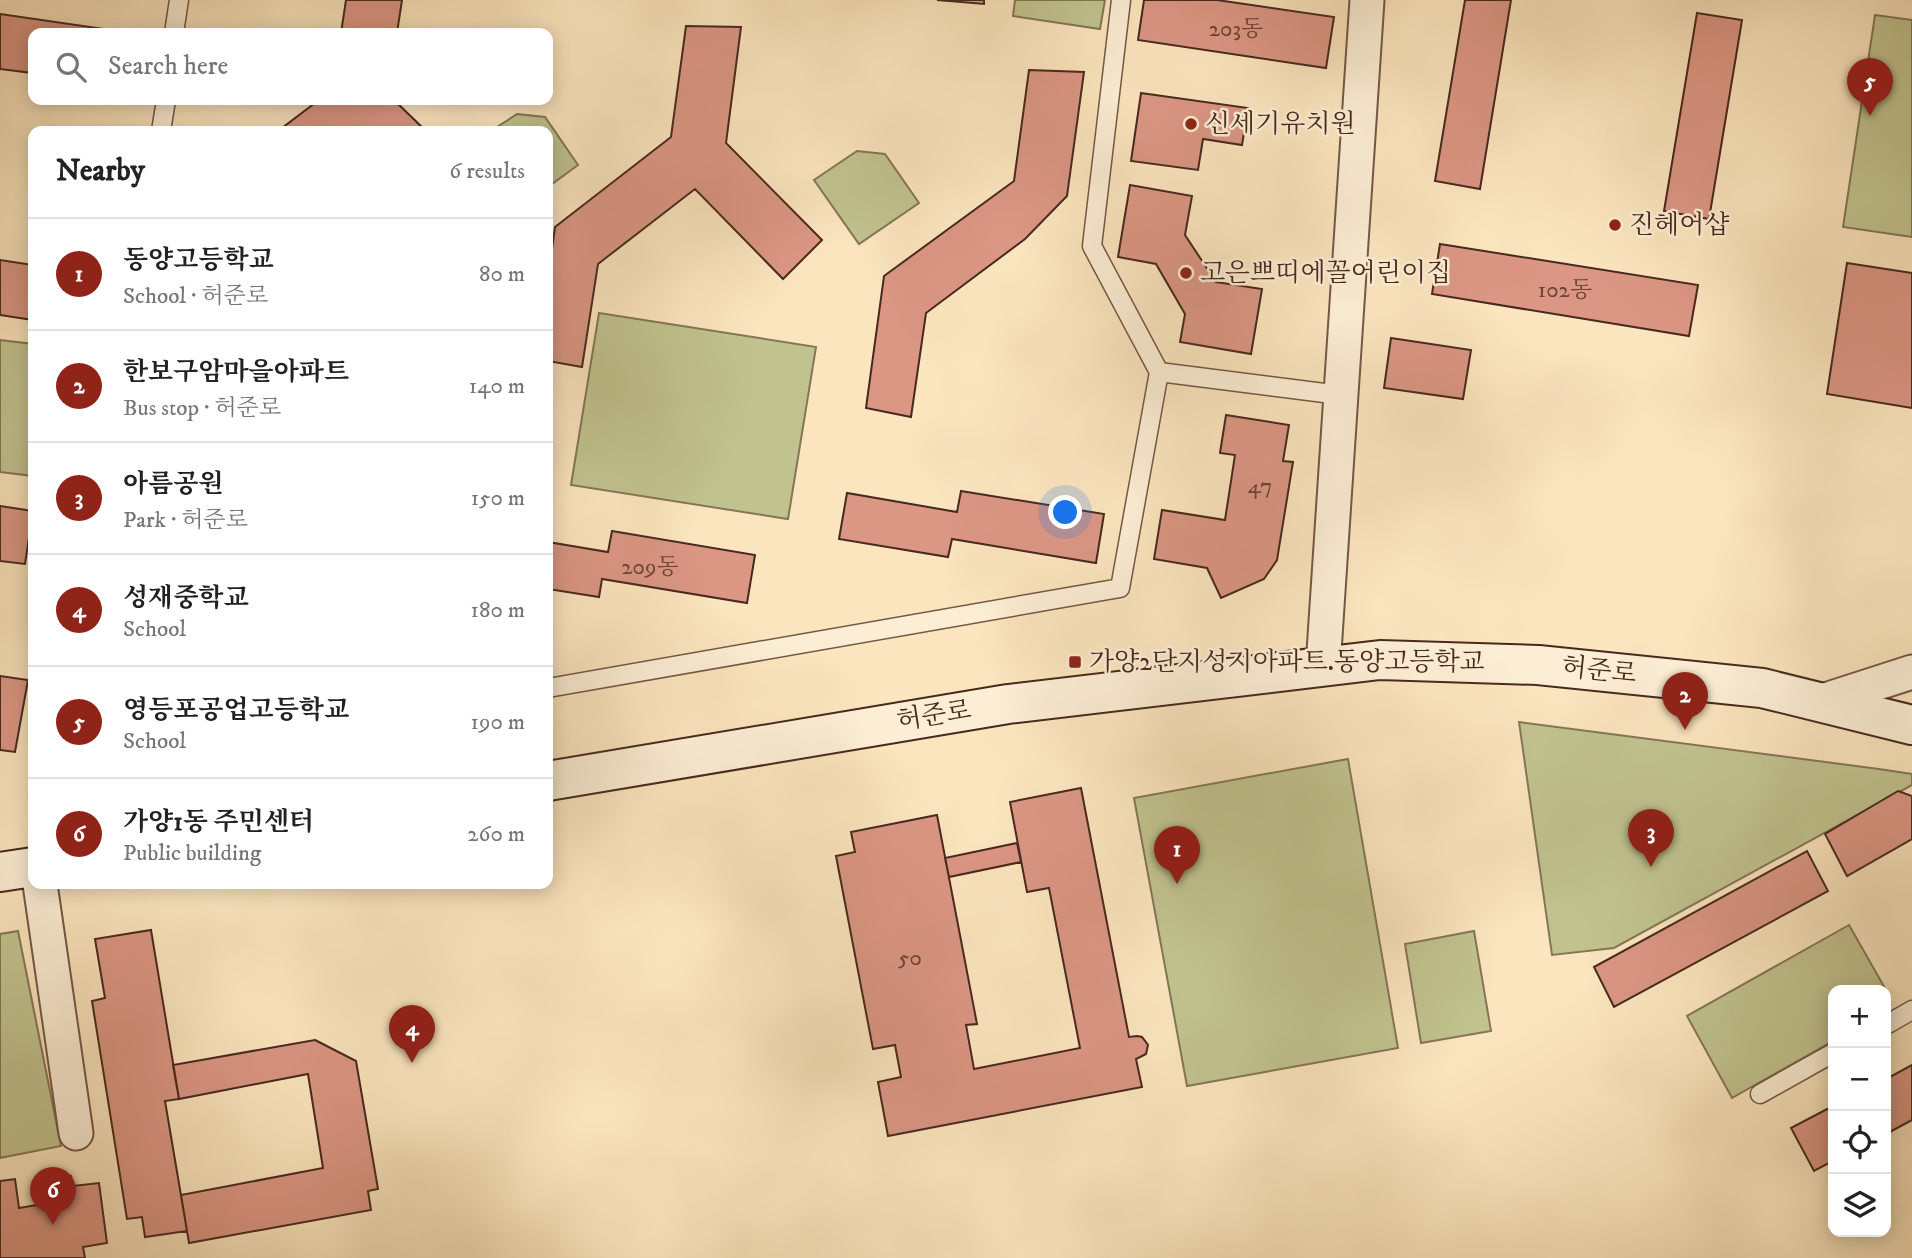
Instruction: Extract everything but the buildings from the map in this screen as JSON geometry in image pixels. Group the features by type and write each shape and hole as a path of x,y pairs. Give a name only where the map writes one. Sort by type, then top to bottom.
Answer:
{"street":[{"path":"1323,667 1367,0"},
{"name":"허준로","path":"553,780 1008,704 1380,660 1538,665 1762,688 1912,725"},
{"path":"1819,702 1912,672"},
{"path":"0,872 28,868"},
{"path":"41,889 76,1133"}],"lane":[{"path":"175,28 179,0"},
{"path":"553,687 1120,588 1159,372 1092,246 1121,0"},
{"path":"162,126 165,105"},
{"path":"1159,372 1340,395"},
{"path":"1891,1022 1912,1010"},
{"path":"1760,1094 1828,1057"}],"green space":[{"path":"1015,0 1105,0 1100,29 1013,16"},
{"path":"1875,15 1912,20 1912,237 1843,227"},
{"path":"517,114 545,117 551,126 499,126"},
{"path":"553,129 578,165 553,183"},
{"path":"857,151 885,154 919,203 859,244 814,180"},
{"path":"599,313 816,347 788,519 571,485"},
{"path":"0,340 28,343 28,475 0,472"},
{"path":"1519,722 1912,774 1912,785 1614,948 1552,955"},
{"path":"1348,759 1398,1048 1187,1086 1134,798"},
{"path":"1849,925 1883,985 1828,985 1828,1044 1732,1098 1687,1016"},
{"path":"18,931 61,1146 0,1158 0,934"},
{"path":"1474,931 1491,1031 1421,1043 1405,944"}],"place":[{"name":"영등포공업고등학교","path":"1870,116"},
{"name":"신세기유치원","path":"1191,124"},
{"name":"진헤어샵","path":"1615,225"},
{"name":"고은쁘띠에꼴어린이집","path":"1186,273"},
{"name":"가양2단지성지아파트.동양고등학교","path":"1075,662"},
{"name":"한보구암마을아파트","path":"1685,730"},
{"name":"아름공원","path":"1651,867"},
{"name":"동양고등학교","path":"1177,884"},
{"name":"성재중학교","path":"412,1063"},
{"name":"가양1동 주민센터","path":"53,1225"}]}
